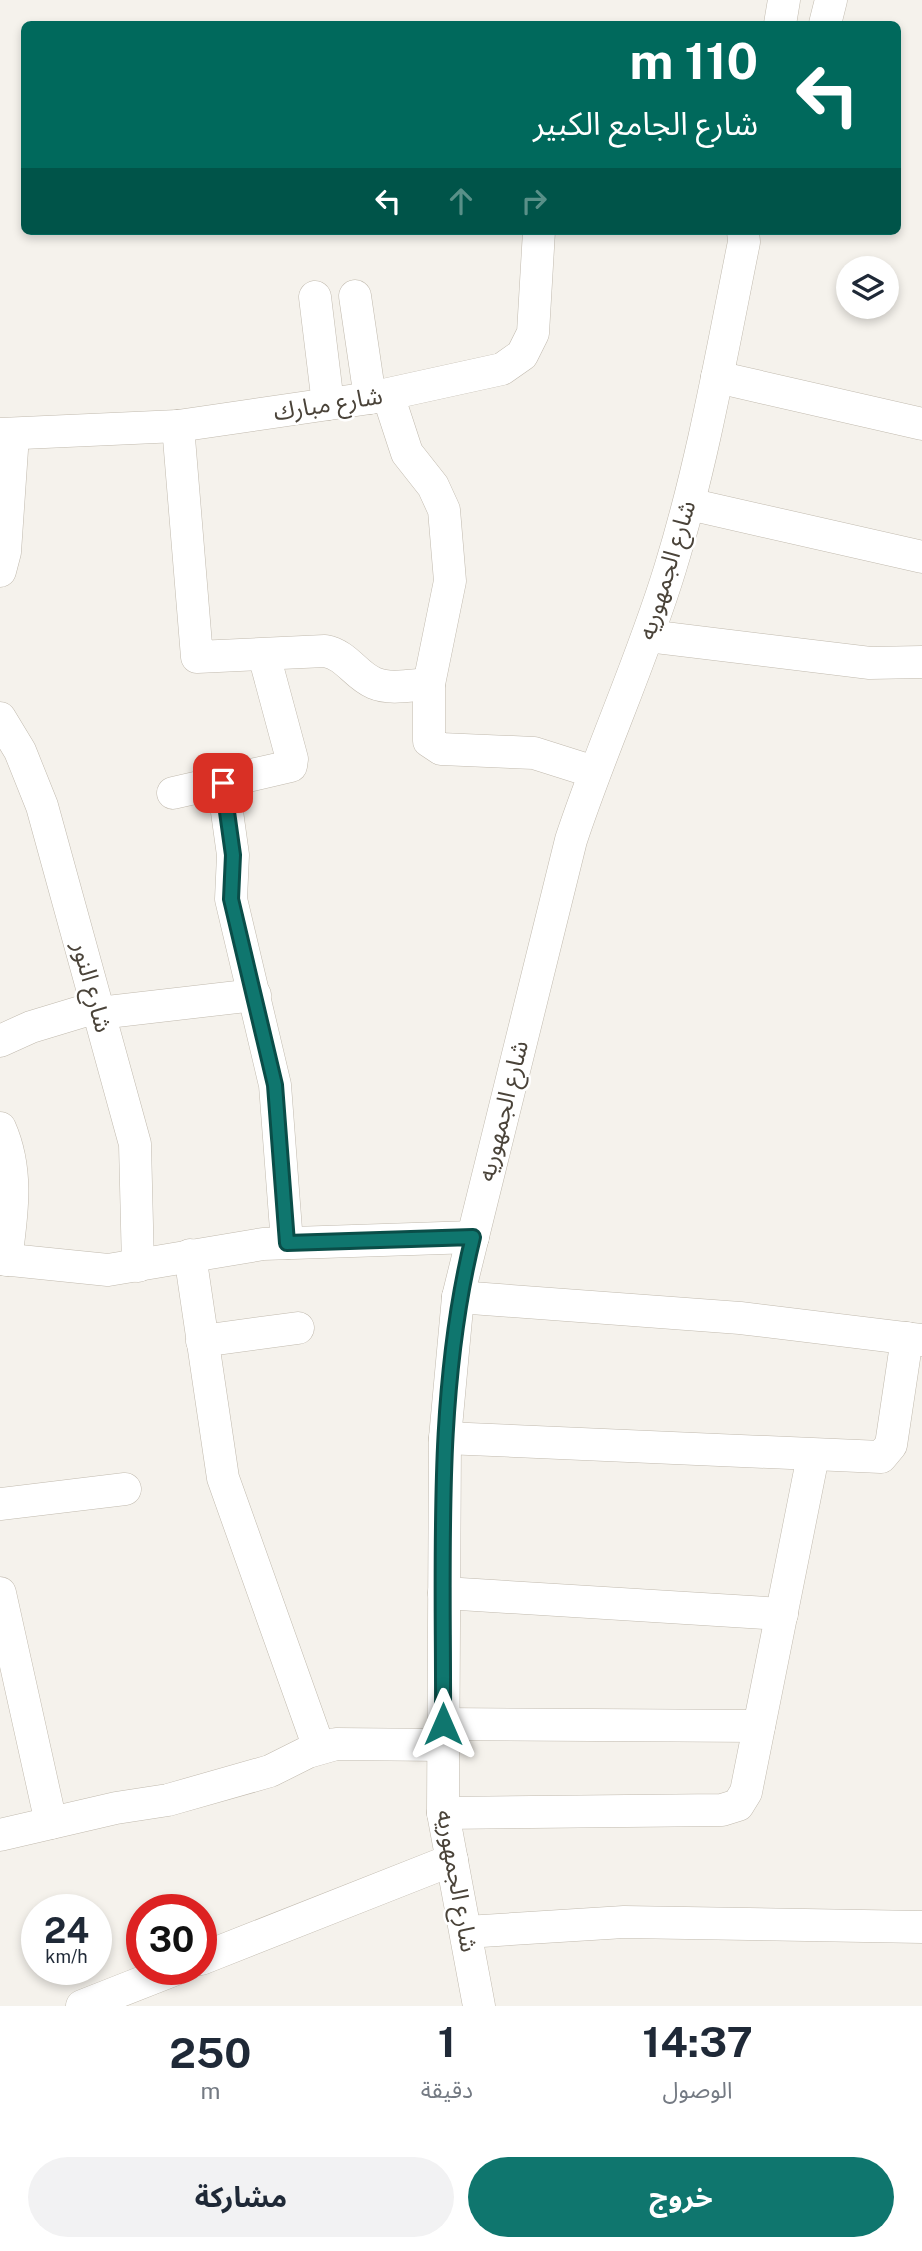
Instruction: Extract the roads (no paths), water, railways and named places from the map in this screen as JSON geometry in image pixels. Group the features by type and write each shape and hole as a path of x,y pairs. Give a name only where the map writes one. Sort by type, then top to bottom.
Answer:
{"street":[{"path":"780,21 784,0"},
{"path":"825,21 831,0"},
{"name":"شارع مبارك","path":"6,435 178,426 379,397 502,369 522,355 533,333 539,235"},
{"name":"شارع الجمهوريه","path":"479,2006 443,1814 445,1438 458,1297 551,913 594,772 648,636 689,504 745,235"},
{"path":"316,296 328,404"},
{"path":"355,296 379,397 416,469 433,486 444,510 450,581 429,684 428,736 436,748 534,753 594,772"},
{"path":"717,377 922,424"},
{"path":"178,426 195,654 204,659 325,650 340,655 368,680 381,686 429,684"},
{"path":"0,571 5,552 6,435"},
{"path":"689,504 922,557"},
{"path":"648,636 870,663 922,662"},
{"path":"173,793 285,770 293,763 264,655"},
{"name":"شارع النور","path":"0,718 20,751 42,806 135,1144 138,1266"},
{"path":"223,783 233,855 231,899 275,1085 287,1243"},
{"path":"0,1041 32,1027 98,1010 255,995"},
{"path":"0,1128 12,1165 14,1191 3,1259 92,1270 138,1266 190,1255 287,1243 473,1237"},
{"path":"190,1255 216,1446 225,1485 319,1748"},
{"path":"445,1438 876,1459 886,1455 891,1445 914,1339 740,1318 458,1297"},
{"path":"202,1341 298,1328"},
{"path":"443,1814 730,1809 738,1805 746,1792 813,1456"},
{"path":"0,1504 125,1489"},
{"path":"0,1593 51,1823"},
{"path":"444,1593 782,1614"},
{"path":"0,1835 168,1800 270,1770 319,1748 353,1743 443,1734 760,1726"},
{"path":"217,1953 452,1860"},
{"path":"466,1932 624,1922 922,1927"},
{"path":"82,2006 135,1985"}]}
